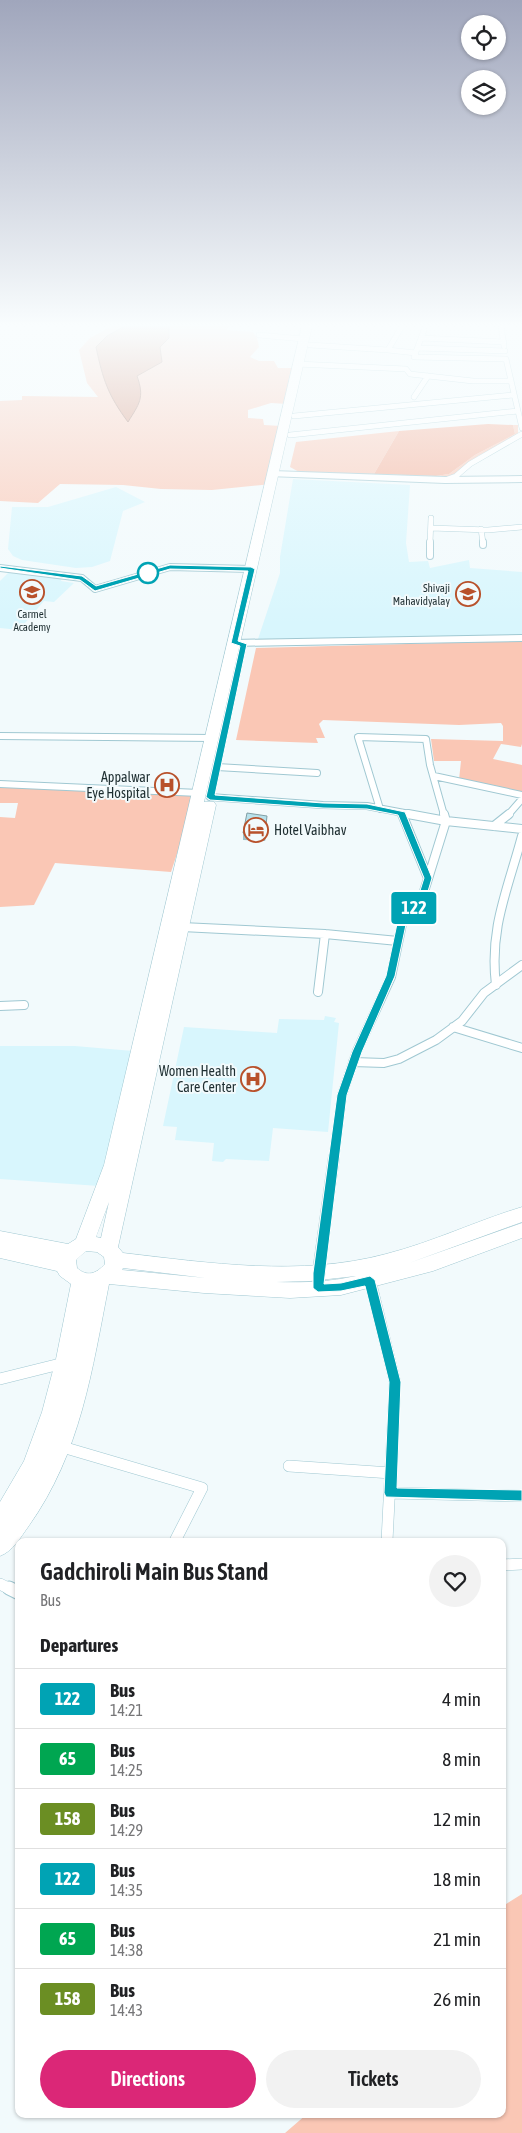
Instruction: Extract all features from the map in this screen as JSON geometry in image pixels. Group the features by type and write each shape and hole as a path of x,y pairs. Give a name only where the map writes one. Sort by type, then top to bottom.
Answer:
{"highway":[{"path":"0,1520 51,1445 68,1426 102,1269 182,927 205,795 212,738 239,643 288,426"},
{"path":"292,426 251,569 217,767 205,795 113,1165 73,1254 72,1276 102,1269 213,1285 290,1290 412,1254 522,1214"},
{"path":"318,1281 341,1287 370,1280 426,1266 522,1230"},
{"path":"0,1238 73,1254"},
{"path":"0,1250 73,1254 93,1244 102,1269 72,1331 64,1363 48,1476 17,1525 0,1546"}],"main road":[{"path":"277,474 445,480 522,480"}],"street":[{"path":"290,436 375,426"},
{"path":"445,480 456,476 470,464 522,434"},
{"path":"430,556 431,518"},
{"path":"431,528 481,529 522,527"},
{"path":"481,529 483,545"},
{"path":"0,568 82,578 95,589 170,567 251,569"},
{"path":"239,643 522,638"},
{"path":"0,736 212,738"},
{"path":"318,1281 342,1095 353,1062 391,976 403,919 422,898 446,821 426,738 358,737 380,809"},
{"path":"217,767 317,773"},
{"path":"434,776 522,797 507,816 494,826"},
{"path":"0,784 205,795 380,809 446,821 522,829"},
{"path":"402,814 428,878"},
{"path":"496,985 492,965 492,942 497,917 522,836"},
{"path":"182,927 325,934 398,941"},
{"path":"318,992 325,934"},
{"path":"353,1062 384,1063 399,1059 436,1040 462,1020 484,994 522,965"},
{"path":"0,1006 24,1006"},
{"path":"454,1027 522,1048"},
{"path":"370,1280 395,1382 387,1538"},
{"path":"0,1379 64,1363"},
{"path":"51,1445 202,1488 177,1538"},
{"path":"289,1466 391,1473"},
{"path":"390,1493 522,1496"},
{"path":"506,1565 522,1564"},
{"path":"0,1584 15,1591"}],"shaded area":[{"path":"0,426 281,426 272,484 212,490 60,484 38,503 0,501"},
{"path":"468,426 513,426 515,434 475,455 449,474 436,476 374,474 399,431"},
{"path":"513,426 518,426 518,436 478,456 459,472 446,478 301,473 290,467 296,442 399,431 374,474 436,476 449,474 475,455 515,434"},
{"path":"293,479 410,485 406,543 409,562 428,561 430,568 469,560 470,568 522,572 522,636 258,639 280,573 280,557"},
{"path":"116,487 145,502 123,511 110,561 92,567 76,568 22,560 13,556 8,549 12,507 48,507"},
{"name":"Carmel Academy","path":"10,571 62,578 61,581 74,583 54,602 44,601 19,630 0,628 0,581"},
{"path":"522,641 522,744 521,747 501,744 493,759 522,765 522,794 459,780 461,761 434,761 431,739 503,741 503,726 501,723 459,725 323,720 319,724 325,738 316,738 318,743 236,740 256,648"},
{"path":"0,786 103,791 103,796 122,796 124,792 196,796 171,872 55,863 34,905 0,907 0,817 15,818 18,803 0,803"},
{"name":"Women Health Care Center","path":"325,1016 336,1018 334,1022 339,1023 328,1132 273,1128 269,1161 226,1159 223,1162 212,1161 214,1143 175,1140 177,1127 163,1126 184,1027 277,1033 279,1019 324,1020"},
{"path":"0,1046 75,1046 133,1051 99,1186 0,1179"},
{"path":"522,1894 522,2133 285,2133 302,2118 506,2118 506,1904"}],"building":[{"name":"Hotel Vaibhav","path":"247,813 267,816 265,834 243,833"}],"bus line":[{"name":"122","path":"0,568 82,578 95,589 170,567 251,569 234,643 244,644 210,797 323,806 367,806 402,814 428,878 422,898 403,919 391,976 357,1052 342,1095 318,1273 318,1288 341,1287 370,1280 395,1382 390,1493 522,1496"}],"place":[{"name":"Carmel Academy","path":"32,592"},
{"name":"Shivaji Mahavidyalay","path":"468,594"},
{"name":"Appalwar Eye Hospital","path":"167,785"},
{"name":"Hotel Vaibhav","path":"256,830"},
{"name":"Women Health Care Center","path":"253,1079"}]}
